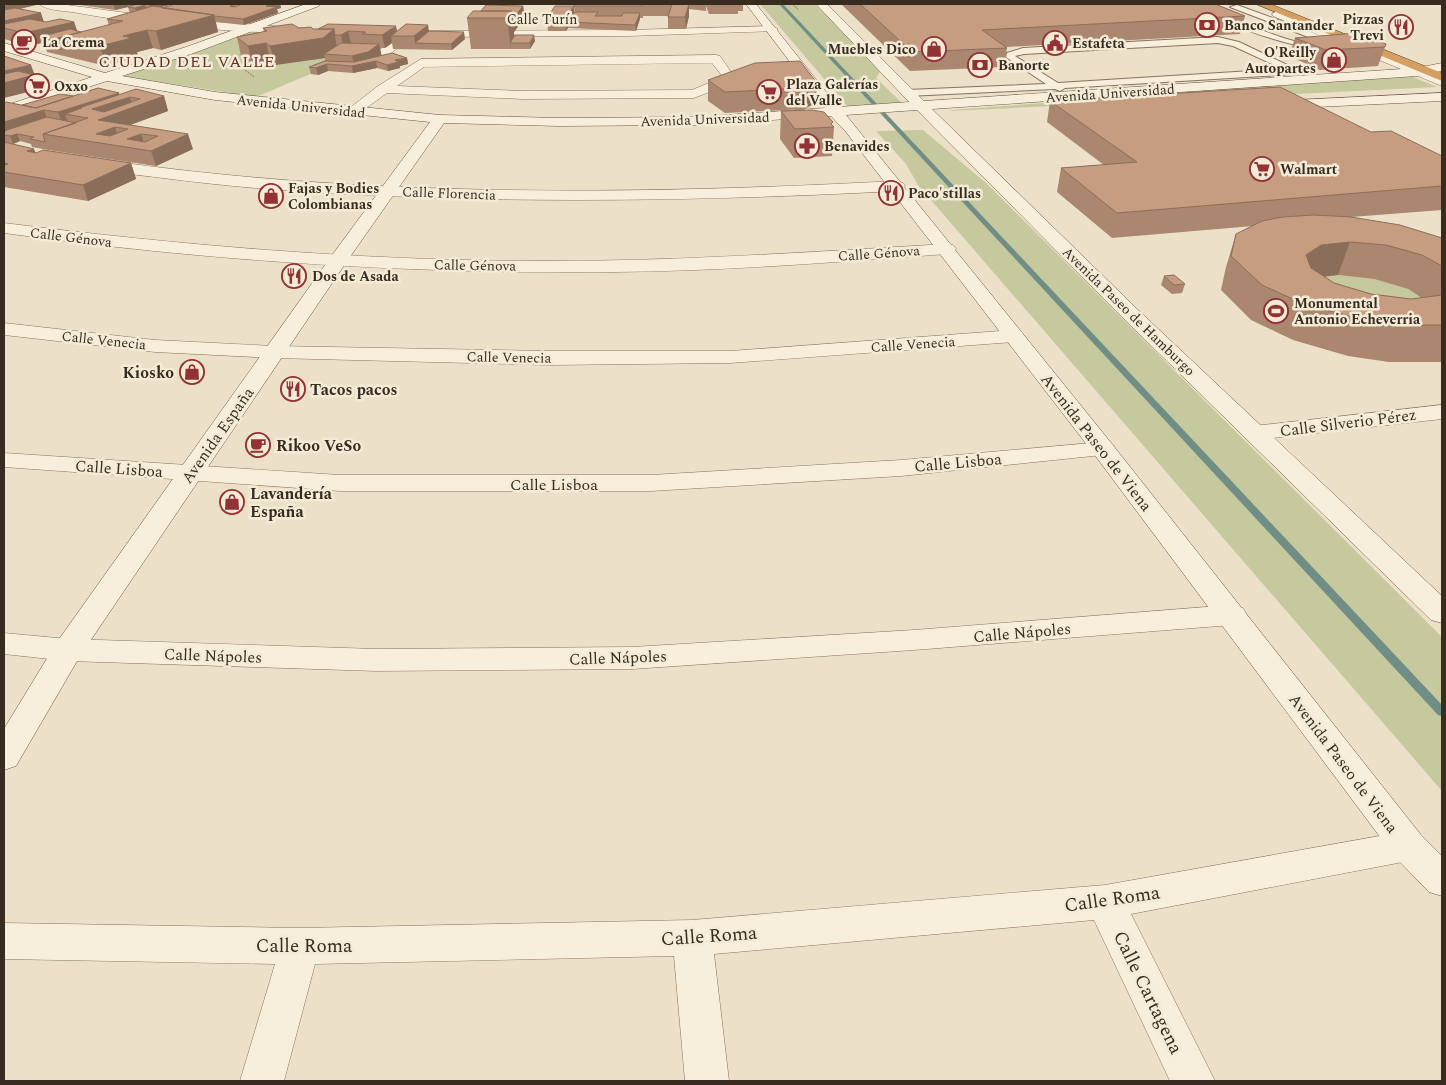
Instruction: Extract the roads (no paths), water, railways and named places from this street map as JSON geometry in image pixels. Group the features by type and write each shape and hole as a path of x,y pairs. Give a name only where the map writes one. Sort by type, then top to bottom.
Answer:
{"highway":[{"path":"1261,4 1418,70 1442,77"}],"street":[{"path":"44,4 138,19 252,29 308,31"},
{"path":"4,110 252,29 315,4"},
{"name":"Avenida Paseo de Viena","path":"751,4 849,122 1232,615 1408,846 1442,880"},
{"name":"Avenida Paseo de Hamburgo","path":"821,4 909,100 948,122 1254,433 1442,613"},
{"path":"1277,14 1418,70 1442,82"},
{"name":"Calle Turín","path":"391,33 619,34 772,29"},
{"path":"383,53 410,34"},
{"name":"Avenida Universidad","path":"4,47 105,77 215,96 353,112 434,125 697,121 849,122 909,100 1071,96 1418,70 1439,62"},
{"path":"353,112 383,89 421,63 716,59 730,79 694,94 523,95 383,89"},
{"name":"Avenida Universidad","path":"58,79 82,86 190,105 434,125 622,136"},
{"path":"1260,106 1442,96"},
{"name":"Avenida España","path":"4,757 68,650 434,125"},
{"name":"Calle Florencia","path":"83,162 194,177 330,190 540,196 663,195 897,186"},
{"name":"Calle Génova","path":"4,228 128,244 337,262 546,266 704,264 947,249"},
{"name":"Calle Venecia","path":"4,329 155,346 274,352 550,358 730,357 1014,336"},
{"name":"Calle Silverio Pérez","path":"1254,433 1442,412"},
{"name":"Calle Lisboa","path":"4,460 340,483 651,483 901,468 1103,449"},
{"name":"Calle Nápoles","path":"4,644 68,650 376,660 632,658 914,640 1232,615"},
{"name":"Calle Roma","path":"4,942 300,946 692,938 1105,902 1408,846"},
{"name":"Calle Cartagena","path":"1105,902 1193,1081"},
{"path":"692,938 707,1081"},
{"path":"262,1081 300,946"}],"lane":[{"path":"1195,4 1288,41 1311,48 1325,49 1337,46 1230,5"},
{"path":"1230,5 1294,18"},
{"path":"1214,12 1246,12"},
{"path":"1071,96 1041,75 1010,57 1010,55 1023,51 1218,40 1236,44 1311,78"},
{"path":"1236,44 1288,41"},
{"path":"1252,62 1272,61"},
{"path":"909,100 967,91 1295,71"},
{"path":"1027,76 1055,74"},
{"path":"948,82 944,85 949,88 967,91"}],"waterway":[{"path":"781,4 1442,712"}],"place":[{"name":"Banco Santander","path":"1207,25"},
{"name":"Pizzas Trevi","path":"1401,27"},
{"name":"La Crema","path":"24,42"},
{"name":"Estafeta","path":"1055,43"},
{"name":"Muebles Dico","path":"934,49"},
{"name":"O'Reilly Autopartes","path":"1334,60"},
{"name":"Banorte","path":"980,65"},
{"name":"Oxxo","path":"37,86"},
{"name":"Plaza Galerías del Valle","path":"769,92"},
{"name":"Benavides","path":"807,146"},
{"name":"Walmart","path":"1262,169"},
{"name":"Paco'stillas","path":"891,193"},
{"name":"Fajas y Bodies Colombianas","path":"271,196"},
{"name":"Dos de Asada","path":"294,276"},
{"name":"Monumental Antonio Echeverria","path":"1276,311"},
{"name":"Kiosko","path":"192,372"},
{"name":"Tacos pacos","path":"293,389"},
{"name":"Rikoo VeSo","path":"258,445"},
{"name":"Lavandería España","path":"232,502"}],"district":[{"name":"CIUDAD DEL VALLE","path":"187,61"}]}
